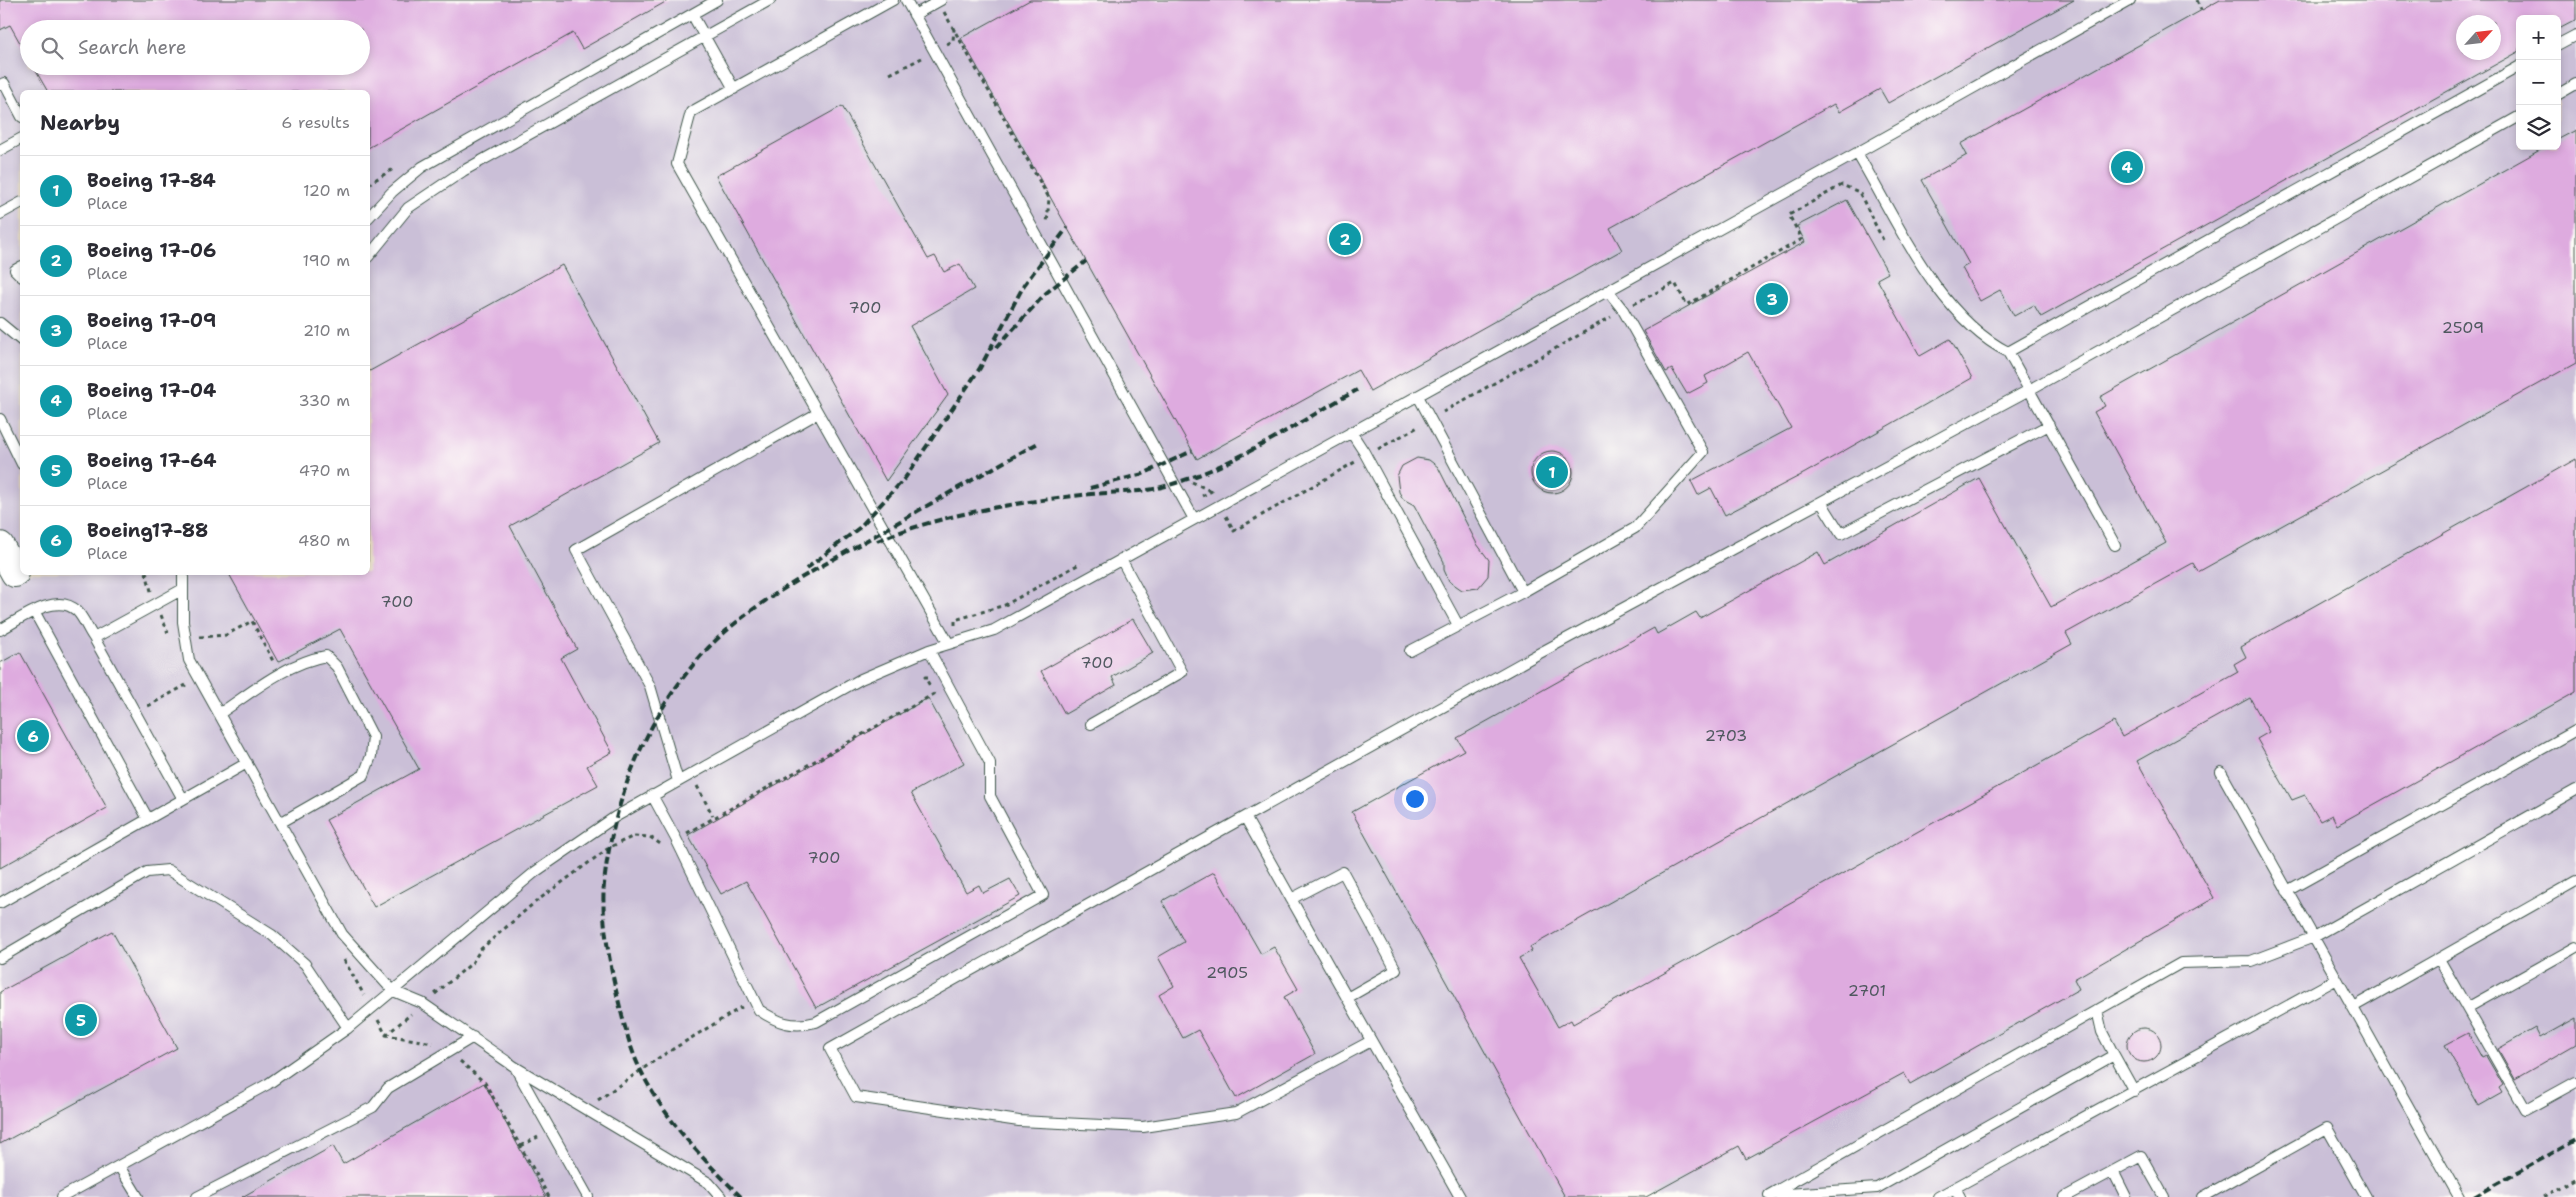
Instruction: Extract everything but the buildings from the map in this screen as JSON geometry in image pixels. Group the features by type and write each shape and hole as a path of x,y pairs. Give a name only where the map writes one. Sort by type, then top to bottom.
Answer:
{"street":[{"path":"0,546 13,574"}],"lane":[{"path":"370,216 392,192 422,167 717,0"},
{"path":"370,255 408,208 463,171 770,0"},
{"path":"893,0 691,112 677,164 949,644"},
{"path":"906,0 1194,519"},
{"path":"62,1197 268,1084 348,1028 535,872 652,795 861,679 929,650 994,630 1858,153 2130,0"},
{"path":"914,15 939,1"},
{"path":"692,14 734,89"},
{"path":"2561,43 2576,35"},
{"path":"2008,352 2516,68"},
{"path":"0,85 4,83 20,113"},
{"path":"2561,93 2576,84"},
{"path":"1371,1041 1236,1113 1143,1127 1019,1121 856,1097 830,1049 1538,654 2029,390 2516,118"},
{"path":"0,150 20,139"},
{"path":"1858,153 1936,289 1987,341 2008,352 2115,545"},
{"path":"0,214 20,203"},
{"path":"1410,651 1523,592 1635,528 1703,452 1623,310 1608,290"},
{"path":"0,323 20,340"},
{"path":"1418,396 1523,592"},
{"path":"678,781 650,686 576,550 818,413"},
{"path":"0,420 20,460"},
{"path":"1822,502 1841,534 2049,425"},
{"path":"1351,432 1364,452 1458,625"},
{"path":"1092,724 1182,672 1121,559"},
{"path":"183,575 186,640 189,660 342,934 393,991 422,1003 515,1067 709,1183 721,1197"},
{"path":"94,638 183,589"},
{"path":"0,630 34,611 53,605 65,606 76,611 94,638 184,799"},
{"path":"34,611 148,819"},
{"path":"652,795 759,1010 774,1020 785,1024 801,1026 816,1022 1043,895 990,796 990,763 929,650"},
{"path":"219,714 280,673 314,658 326,656 337,667 373,737 371,756 364,775 280,823"},
{"path":"2287,891 2576,730"},
{"path":"0,903 247,763"},
{"path":"2220,772 2459,1197"},
{"path":"1768,1196 2181,963 2250,960 2314,937 2576,790"},
{"path":"1244,818 1460,1197"},
{"path":"0,958 147,872 168,870 272,935 305,964 348,1028"},
{"path":"1291,899 1343,872 1396,970 1346,998"},
{"path":"2353,1007 2576,881"},
{"path":"2467,1008 2576,947"},
{"path":"2439,958 2525,1110 2576,1082"},
{"path":"1938,1197 1957,1192 2134,1091 2337,979"},
{"path":"2097,1010 2102,1032 2134,1091"},
{"path":"197,1197 373,1107 388,1088 473,1037"},
{"path":"1768,1196 1877,1188 2114,1055"},
{"path":"515,1067 588,1197"},
{"path":"2204,1197 2327,1128 2366,1197"},
{"path":"2065,1197 2141,1156 2164,1197"},
{"path":"119,1166 138,1197"},
{"path":"2113,1171 2126,1197"}],"path":[{"path":"2197,0 2200,10"},
{"path":"939,1 1049,198 1046,233"},
{"path":"1187,478 1194,485 1212,491"},
{"path":"186,640 226,635 252,620 280,673"},
{"path":"585,1109 660,1057 746,1005"},
{"path":"521,1146 550,1130"},
{"path":"2543,1197 2576,1178"}],"shaded area":[{"path":"0,0 2576,0 2576,1197 0,1197"}],"railway":[{"path":"806,569 859,528 905,478 980,368 1024,285 1067,228"},
{"path":"996,348 1046,293 1086,261"},
{"path":"877,541 927,524 978,511 1056,498 1149,490 1185,480 1236,458 1357,390"},
{"path":"741,1197 686,1138 661,1106 641,1071 625,1027 609,957 603,898 609,852 625,788 651,728 668,700 687,673 708,648 725,632 781,590 1038,443"},
{"path":"1090,488 1143,474 1192,451"},
{"path":"2474,1197 2576,1140"}],"place":[{"name":"Boeing 17-04","path":"2127,167"},
{"name":"Boeing 17-06","path":"1345,239"},
{"name":"Boeing 17-09","path":"1772,299"},
{"name":"Boeing 17-84","path":"1552,472"},
{"name":"Boeing17-88","path":"33,736"},
{"name":"Boeing 17-64","path":"81,1020"}]}
